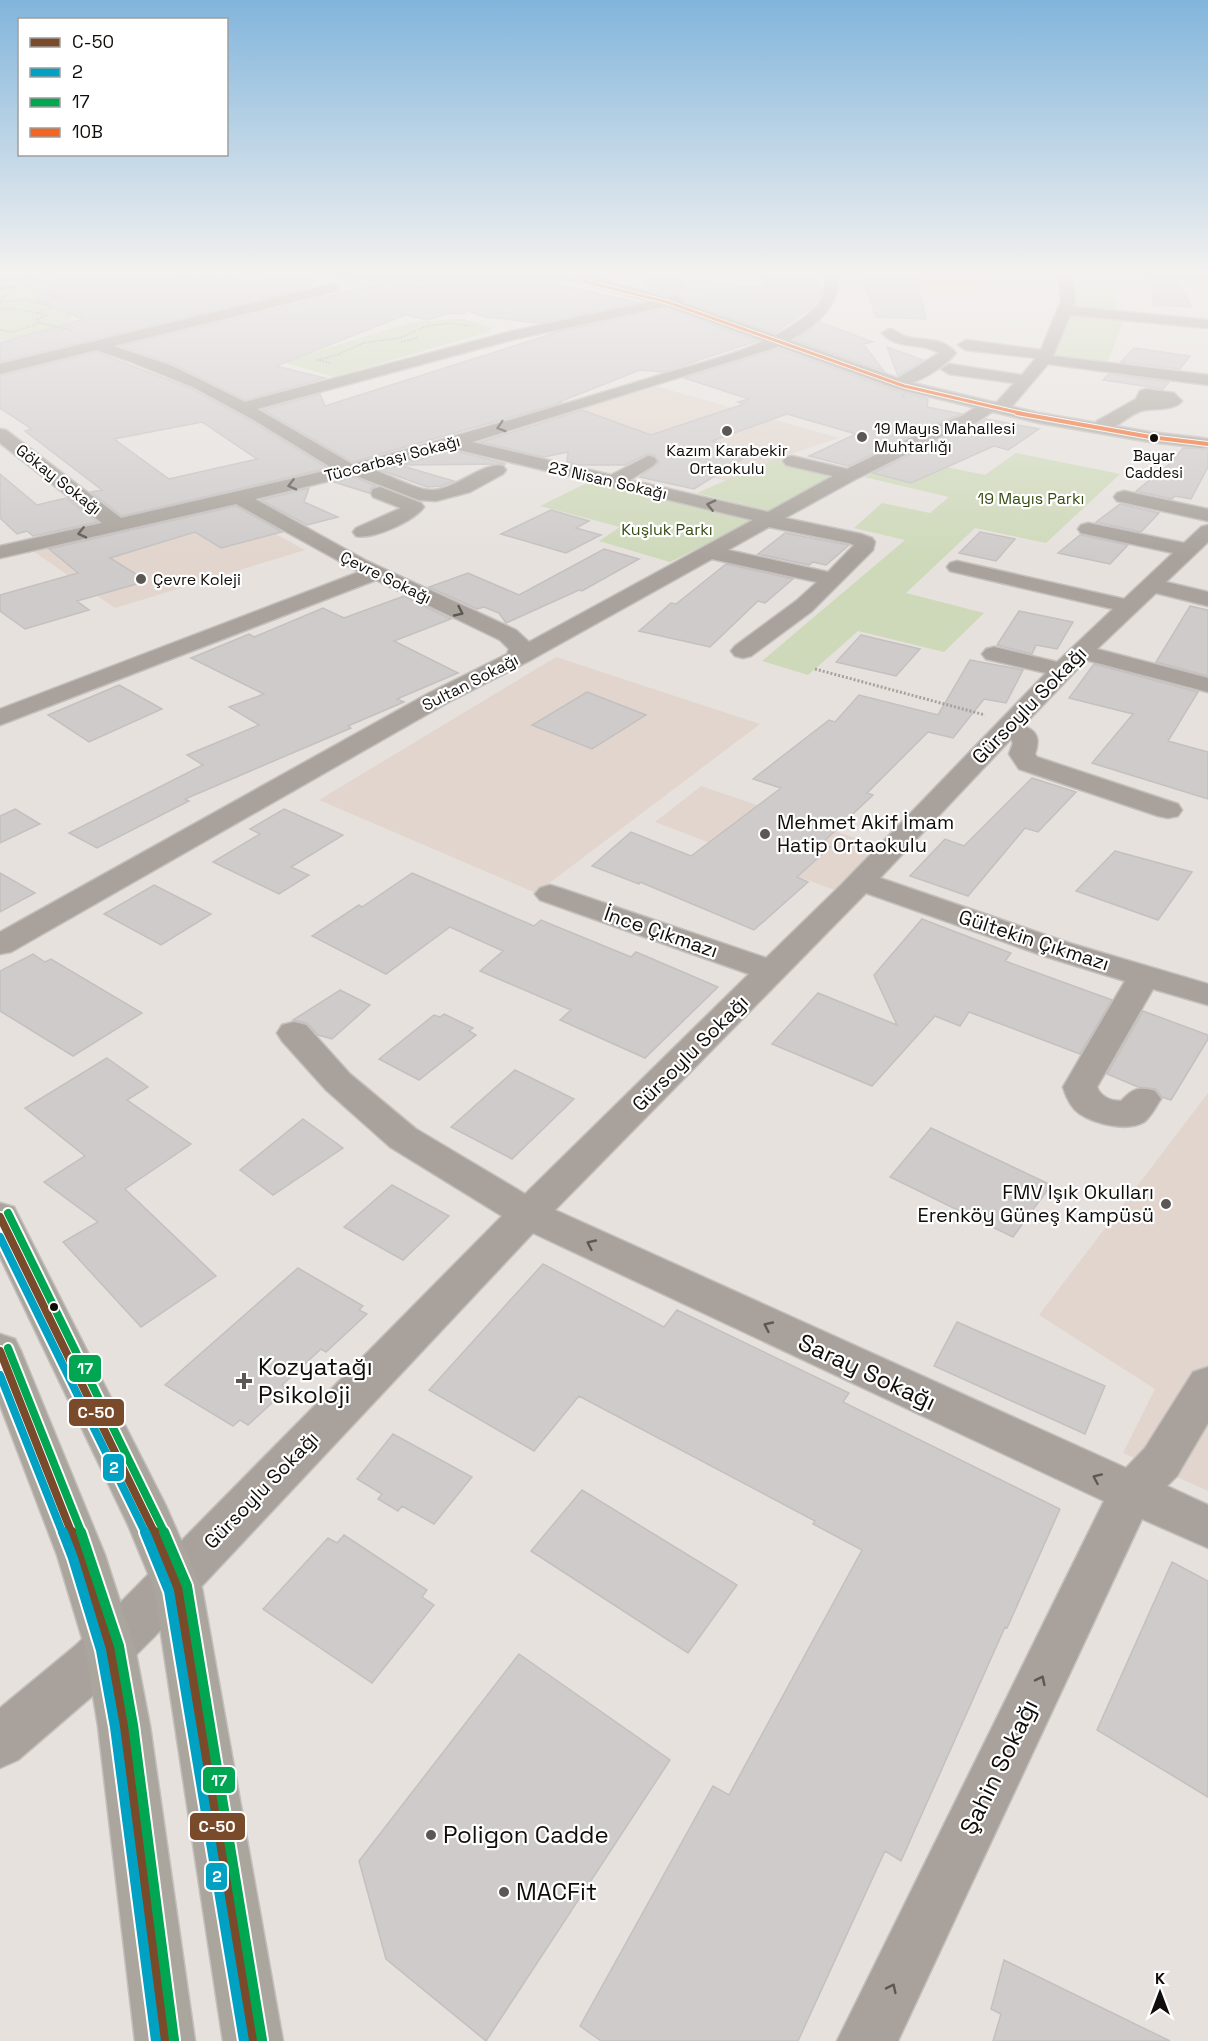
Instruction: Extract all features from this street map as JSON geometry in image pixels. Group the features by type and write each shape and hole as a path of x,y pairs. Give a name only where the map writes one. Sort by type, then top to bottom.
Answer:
{"main road":[{"path":"849,366 892,383 965,402 1205,443"},
{"path":"860,366 995,407 1134,434 1205,443"},
{"path":"0,1218 145,1511 176,1579 183,1610 253,2041"},
{"path":"0,1351 73,1534 110,1648 124,1726 165,2041"}],"street":[{"path":"163,366 241,408 346,471 414,507 404,516 363,532"},
{"path":"241,408 396,366"},
{"name":"Tüccarbaşı Sokağı","path":"0,552 239,498 346,471 449,443 693,366"},
{"path":"904,381 930,366"},
{"name":"Sultan Sokağı","path":"0,945 438,698 516,659 766,519 945,428 965,422 995,407 1037,366"},
{"path":"1111,366 1208,380"},
{"path":"949,369 1025,380"},
{"name":"Sultan Sokağı","path":"945,428 951,421 972,407 965,402"},
{"path":"1102,425 1131,408"},
{"name":"Gökay Sokağı","path":"0,434 117,525"},
{"name":"23 Nisan Sokağı","path":"449,443 865,542 863,550 832,579"},
{"path":"532,462 568,453"},
{"path":"613,482 648,461"},
{"path":"792,461 849,475"},
{"path":"346,471 426,496 436,496 457,491 497,470"},
{"path":"1124,497 1208,515"},
{"name":"Çevre Sokağı","path":"239,498 376,573 505,633 528,638 556,636"},
{"path":"1088,529 1196,550"},
{"name":"Gürsoylu Sokağı","path":"0,1742 110,1648 528,1214 861,881 1071,661 1150,585 1196,550"},
{"path":"708,552 832,579"},
{"path":"957,567 1128,606"},
{"path":"0,718 376,573"},
{"path":"743,651 804,606 832,579"},
{"path":"1150,585 1208,599"},
{"path":"505,633 521,648 521,653 516,659"},
{"path":"994,654 1071,661 1208,685"},
{"path":"1008,725 1024,735 1026,743 1022,754 1028,763 1168,810"},
{"name":"Gültekin Çıkmazı","path":"861,881 1016,936 1208,995"},
{"name":"İnce Çıkmazı","path":"550,894 772,971"},
{"path":"1143,1099 1136,1110 1131,1113 1111,1113 1084,1099 1080,1087 1144,976"},
{"name":"Saray Sokağı","path":"294,1033 338,1082 403,1138 528,1214 1208,1527"},
{"name":"Şahin Sokağı","path":"867,2041 1131,1493 1161,1462 1208,1385"}],"path":[{"path":"815,669 1008,725"}],"shaded area":[{"name":"Kazım Karabekir Ortaokulu","path":"648,384 839,438 778,458 727,481 667,465 536,417"},
{"name":"Çevre Koleji","path":"224,506 305,550 115,608 33,551"},
{"path":"556,657 760,724 536,893 319,800"},
{"name":"Mehmet Akif İmam Hatip Ortaokulu","path":"701,786 879,846 837,891 655,822"},
{"name":"FMV Işık Okulları Erenköy Güneş Kampüsü","path":"1208,1093 1208,1491 1123,1453 1155,1389 1039,1315"}],"green space":[{"path":"297,366 371,366 334,377"},
{"name":"19 Mayıs Parkı","path":"1016,453 1120,474 1046,543 975,528 906,593 984,613 944,652 858,631 808,675 762,661 905,540 854,528 882,503 930,513 949,497 864,477 903,458 985,475"},
{"path":"778,458 837,473 769,511 697,493"},
{"name":"Kuşluk Parkı","path":"595,479 757,519 670,562 599,541 620,527 540,506"}],"building":[{"path":"39,366 133,366 192,389 253,422 328,468 122,516 91,492 102,490 25,431 32,429 0,408 0,376","holes":["202,422 257,459 169,479 114,439"]},
{"path":"177,366 277,366 325,378 245,400"},
{"path":"450,366 680,366 663,372 640,370 559,402 561,403 352,462 263,410 320,394 325,406"},
{"path":"722,366 827,366 900,392 904,398 903,392 928,399 927,407 962,414 938,422 848,466 809,456 856,434 787,414 712,441 752,453 694,489 640,477 659,462 654,455 647,454 625,465 580,465 567,462 568,452 544,457 481,442 582,410 651,435 744,404 738,402 749,399 684,378"},
{"path":"870,366 880,366 884,371"},
{"path":"894,366 913,366 898,376"},
{"path":"1157,366 1182,366 1180,369"},
{"path":"1109,374 1169,382 1163,389 1103,380"},
{"path":"986,419 1039,429 1008,450 994,446 911,483 873,473 952,434 975,426"},
{"path":"1183,448 1208,449 1208,467 1191,499 1175,496 1172,499 1136,491 1172,462"},
{"path":"451,450 506,464 401,465"},
{"path":"399,465 454,481 441,486 427,487 381,470"},
{"path":"0,474 37,505 66,498 97,522 33,536 27,531 17,534 0,518"},
{"path":"354,477 376,486 371,488 369,493 334,482"},
{"path":"309,488 304,502 338,517 307,525 261,500"},
{"path":"1120,504 1159,513 1141,532 1096,522"},
{"path":"236,506 282,532 221,548 195,532 110,558 147,581 77,601 89,610 25,629 0,611 0,595 78,573 49,549"},
{"path":"551,510 589,521 576,528 601,535 566,553 501,534"},
{"path":"980,532 1015,539 996,561 959,553"},
{"path":"785,533 849,545 826,565 813,562 809,565 758,554"},
{"path":"1080,535 1128,545 1110,564 1058,553"},
{"path":"604,549 639,559 582,591 579,590 506,623 499,613 484,607 477,609 429,587 468,573 519,595"},
{"path":"726,564 793,579 765,603 758,601 710,647 639,631 671,603 676,604"},
{"path":"404,596 451,619 394,641 458,673 397,699 404,702 348,726 351,728 185,799 189,801 97,848 69,833 203,765 187,755 259,725 229,707 264,694 191,658 249,634 254,637 323,608 344,618"},
{"path":"1190,606 1208,610 1208,676 1156,662"},
{"path":"1019,611 1073,622 1057,649 1036,645 1032,654 997,645"},
{"path":"861,635 920,649 896,676 836,662"},
{"path":"970,660 1023,670 1006,703 984,699 953,738 928,732 867,793 873,795 821,844 830,847 797,877 808,882 754,930 640,882 639,884 592,866 631,832 691,856 781,788 753,779 829,720 835,722 859,695 938,715"},
{"path":"1094,664 1198,692 1168,741 1208,752 1208,799 1092,763 1133,714 1069,698"},
{"path":"119,685 162,709 89,742 48,715"},
{"path":"587,692 646,715 592,749 532,725"},
{"path":"1032,778 1076,792 1038,832 1025,828 968,896 910,876 945,839 964,846"},
{"path":"15,809 40,824 0,843 0,816"},
{"path":"284,809 343,835 291,867 309,875 279,894 213,862 260,834 250,829"},
{"path":"1115,851 1192,872 1158,920 1076,891"},
{"path":"0,873 35,893 0,912"},
{"path":"412,873 534,926 541,920 631,957 636,952 718,987 645,1058 560,1020 571,1010 480,971 503,951 450,927 386,974 312,936 359,905 362,907"},
{"path":"154,885 211,914 161,945 104,914"},
{"path":"922,919 1011,953 1005,961 1112,1000 1080,1054 969,1012 960,1026 935,1016 872,1086 772,1044 818,993 897,1025 874,975"},
{"path":"33,954 45,962 51,959 142,1013 73,1056 0,1011 0,971"},
{"path":"340,990 370,1005 332,1039 318,1035 307,1023 293,1020"},
{"path":"1143,1011 1208,1035 1208,1039 1171,1100 1162,1097 1156,1089 1138,1087 1107,1074"},
{"path":"444,1014 473,1028 469,1031 476,1035 419,1080 379,1059 434,1015 440,1017"},
{"path":"107,1058 148,1087 127,1100 191,1144 125,1189 216,1276 141,1327 63,1242 98,1222 44,1182 85,1156 25,1108"},
{"path":"515,1070 574,1099 512,1159 451,1127"},
{"path":"303,1119 343,1148 273,1195 240,1170"},
{"path":"931,1128 1051,1185 1013,1237 890,1177"},
{"path":"392,1185 449,1216 403,1260 344,1227"},
{"path":"543,1264 664,1327 677,1310 849,1393 843,1402 1060,1509 901,1861 885,1851 798,2041 601,2041 580,2026 713,1786 729,1795 862,1550 813,1524 815,1521 579,1396 534,1451 429,1390"},
{"path":"298,1268 363,1306 359,1310 367,1314 326,1352 321,1349 282,1385 287,1389 248,1425 240,1420 233,1426 165,1385"},
{"path":"957,1322 1105,1386 1085,1434 934,1366"},
{"path":"393,1434 472,1477 434,1524 402,1506 398,1511 378,1499 382,1494 357,1479"},
{"path":"582,1490 737,1585 688,1653 531,1551"},
{"path":"344,1535 427,1590 422,1597 434,1605 372,1683 263,1609 328,1538 337,1543"},
{"path":"1172,1562 1208,1581 1208,1797 1097,1730"},
{"path":"519,1654 670,1760 486,2041 386,1959 359,1861"},
{"path":"1004,1960 1170,2041 993,2041 1001,2014 991,2009"}],"transit line":[{"name":"10B","path":"848,366 904,386 1039,418 1150,437 1208,444"},
{"name":"17","path":"8,1213 158,1517 187,1586 262,2040"},
{"name":"C-50","path":"0,1217 150,1521 178,1588 253,2041"},
{"name":"2","path":"0,1237 142,1525 169,1591 244,2041"},
{"name":"17","path":"8,1348 89,1552 119,1646 133,1725 174,2040"},
{"name":"C-50","path":"0,1351 81,1555 110,1648 124,1726 165,2041"},
{"name":"2","path":"0,1375 73,1558 101,1650 115,1727 156,2041"}],"place":[{"name":"Kazım Karabekir Ortaokulu","path":"727,431"},
{"name":"19 Mayıs Mahallesi Muhtarlığı","path":"862,437"},
{"name":"Bayar Caddesi","path":"1154,438"},
{"name":"Çevre Koleji","path":"141,579"},
{"name":"Mehmet Akif İmam Hatip Ortaokulu","path":"765,834"},
{"name":"FMV Işık Okulları Erenköy Güneş Kampüsü","path":"1166,1204"},
{"name":"Kozyatağı Psikoloji","path":"244,1381"},
{"name":"Poligon Cadde","path":"431,1835"},
{"name":"MACFit","path":"504,1892"}]}
